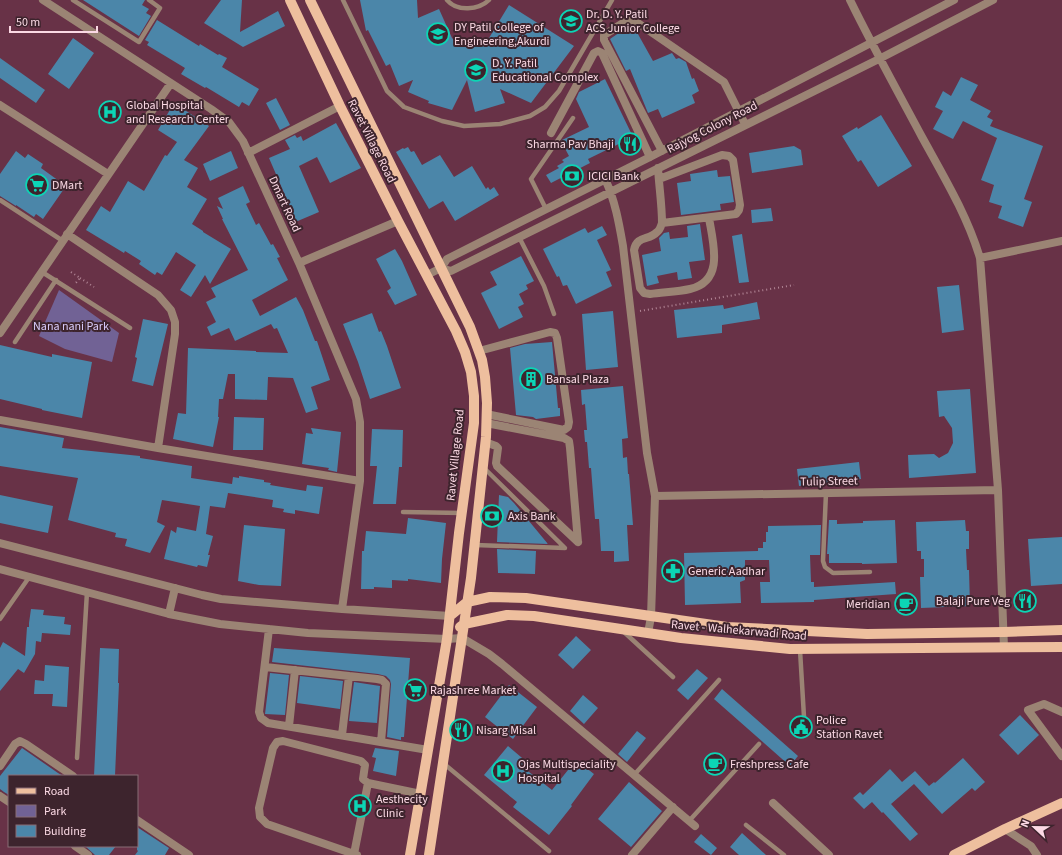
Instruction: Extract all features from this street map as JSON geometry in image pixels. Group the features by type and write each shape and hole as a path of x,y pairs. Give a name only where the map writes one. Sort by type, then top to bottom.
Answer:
{"main road":[{"name":"Ravet Village Road","path":"290,0 340,106 456,331 472,372 474,423 448,639 410,855"},
{"name":"Ravet Village Road","path":"310,0 470,327 479,351 485,377 485,442 475,545 429,855"},
{"name":"Ravet - Walhekarwadi Road","path":"467,602 490,597 504,596 727,627 867,634 1062,630"},
{"path":"450,616 467,602"},
{"name":"Ravet - Walhekarwadi Road","path":"464,624 507,615 534,616 622,630 741,646 800,650 1062,647"},
{"path":"448,639 464,624"},
{"path":"954,855 1005,829 1062,803"}],"street":[{"name":"Dmart Road","path":"43,0 229,122 240,137 248,153 299,263 356,399 360,422 360,481 342,609"},
{"path":"850,0 871,43 955,198 973,234 980,258 998,490 1004,648"},
{"name":"Rajyog Colony Road","path":"427,275 441,268 447,259 662,151 954,0"},
{"name":"Rajyog Colony Road","path":"441,268 451,271 993,0"},
{"path":"662,151 604,40 604,35 628,20 635,22 724,82 745,124"},
{"path":"551,133 594,53 598,51 602,53 650,157"},
{"path":"0,333 171,83"},
{"path":"0,105 108,174"},
{"path":"248,153 340,106"},
{"path":"659,179 722,155 728,156 732,160 740,205 736,214 662,223"},
{"path":"658,168 662,223 657,233 639,241 635,244 634,250 640,288 644,293 650,294 690,289 700,286 707,281 714,264 715,252 709,218"},
{"path":"605,179 611,191 619,222 623,246 647,453 655,496 651,617 648,633"},
{"path":"299,263 398,221"},
{"path":"65,238 158,295 171,310 175,322 175,334 158,448"},
{"path":"980,258 1062,241"},
{"path":"479,351 550,332 555,333 569,422 568,427 564,430 486,418"},
{"path":"485,442 498,448 497,466 578,542 569,441 564,438 486,418"},
{"path":"0,420 158,448 360,481"},
{"name":"Tulip Street","path":"655,496 998,490"},
{"path":"0,543 221,599 450,616"},
{"path":"0,569 169,614 220,624 308,633 448,639 462,638 494,657 692,824"},
{"path":"169,614 175,588"},
{"path":"269,629 259,712 261,718 268,722 428,750"},
{"path":"265,667 382,680 386,684 380,742"},
{"path":"289,726 295,670"},
{"path":"342,735 348,676"},
{"path":"1062,712 1044,704 1028,710 1062,756"},
{"path":"368,783 356,854 268,824 260,817 259,808 273,748 277,742 283,741 361,761 365,765 363,779 368,783 421,794"},
{"path":"0,766 15,744 20,742 26,744 72,775"},
{"path":"773,803 829,855"},
{"path":"632,855 672,807"},
{"path":"138,821 189,855"},
{"path":"1005,829 1031,846 1037,855"},
{"path":"76,847 88,855"}],"lane":[{"path":"73,0 139,42 160,8 148,0"},
{"path":"343,0 387,90 404,107 442,121 464,126 500,124 530,116 545,107 559,91 612,0"},
{"path":"447,0 449,3 459,8 472,8 490,0"},
{"path":"546,209 531,179 573,118"},
{"path":"0,200 65,238"},
{"path":"519,237 544,286 554,314"},
{"path":"42,272 130,328"},
{"path":"15,342 56,280"},
{"path":"475,545 565,548 483,467"},
{"path":"826,493 823,561 825,568 833,573 870,572"},
{"path":"403,512 462,513"},
{"path":"0,619 30,576"},
{"path":"78,758 87,592"},
{"path":"622,630 673,677"},
{"path":"800,650 804,717"},
{"path":"634,774 719,680"},
{"path":"692,824 759,744"},
{"path":"443,763 549,851"},
{"path":"746,825 784,855"}],"path":[{"path":"71,272 94,287"},
{"path":"71,290 80,278"},
{"path":"631,312 794,285"}],"green space":[{"name":"Nana nani Park","path":"59,290 119,333 112,362 65,349 39,336"}],"building":[{"path":"83,0 145,0 142,5 149,9 146,13 151,16 139,36"},
{"path":"221,0 242,0 240,32 278,11 285,26 243,47 204,23"},
{"path":"360,0 417,0 418,18 439,9 452,38 461,47 489,38 509,5 574,46 531,103 500,89 505,103 475,112 467,80 452,110 428,103 429,101 408,92 413,80 399,86 390,64 386,66 368,30 366,31"},
{"path":"157,20 199,46 200,44 218,55 219,54 227,58 222,67 259,89 249,106 242,102 239,107 181,74 185,68 147,45 149,42 145,40"},
{"path":"629,26 634,27 653,61 672,53 676,59 679,58 686,62 692,79 694,78 699,91 692,95 695,103 662,118 658,109 648,113 630,69 626,71 610,39"},
{"path":"73,38 94,53 69,89 48,74"},
{"path":"0,58 45,90 36,103 0,78"},
{"path":"961,77 978,85 970,100 991,111 987,117 993,120 990,126 1043,146 1024,199 1032,202 1023,227 998,218 1002,206 989,202 994,185 981,180 997,138 963,121 953,139 933,129 943,111 935,107 943,91 951,96"},
{"path":"605,79 633,137 588,159 590,163 551,183 546,175 559,168 557,166 564,162 562,160 569,156 561,141 589,127 576,99 579,92"},
{"path":"276,98 290,125 280,130 266,103"},
{"path":"174,103 209,126 184,160 198,168 187,187 207,199 192,224 231,249 210,284 205,275 191,297 180,290 196,265 176,252 162,275 157,272 155,275 139,264 141,261 125,251 124,253 86,230 101,206 110,212 128,181 144,191 165,155 167,156 177,142 158,130"},
{"path":"881,115 912,166 878,187 861,160 858,162 842,136 857,127 858,129"},
{"path":"336,123 361,168 330,183 317,157 299,166 319,212 293,223 288,211 291,209 269,158 290,149 285,140 295,135 297,138 301,136 303,141"},
{"path":"794,146 801,150 803,165 752,173 749,153"},
{"path":"408,147 411,152 414,151 422,165 440,155 454,177 472,166 486,189 488,187 490,190 494,187 499,195 455,221 443,201 429,209 396,152"},
{"path":"16,151 25,158 28,154 43,164 41,168 66,186 43,219 36,214 34,217 0,196 0,174"},
{"path":"231,151 238,168 210,181 203,164"},
{"path":"717,170 718,177 730,176 734,202 720,204 721,210 681,215 677,183 691,181 690,174"},
{"path":"243,186 250,202 246,204 256,225 259,223 271,245 273,244 280,257 277,258 288,280 252,300 260,316 296,297 303,310 315,341 317,341 330,380 311,387 318,409 306,413 293,378 268,377 267,400 235,399 235,374 228,374 223,399 219,399 219,417 213,447 173,439 178,413 186,414 188,348 288,353 277,328 274,329 271,324 235,341 229,328 211,336 207,327 216,322 206,302 216,297 211,288 248,270 217,206 223,209 218,198"},
{"path":"771,208 773,221 752,223 751,210"},
{"path":"700,224 705,260 689,262 692,278 678,280 677,272 657,276 659,283 647,286 642,255 661,251 659,238 664,233 669,232 670,239 688,237 687,226"},
{"path":"602,226 607,235 597,240 611,270 606,272 612,286 576,304 567,285 563,286 559,276 557,277 543,249 585,228 588,233"},
{"path":"742,234 749,282 739,283 732,236"},
{"path":"395,249 417,295 395,305 387,291 391,288 376,259"},
{"path":"521,256 534,281 526,285 528,289 519,294 524,304 518,307 523,317 499,329 481,293 497,285 490,272"},
{"path":"959,285 964,330 942,333 937,287"},
{"path":"757,302 760,319 722,325 722,333 677,338 674,310 723,305 724,309"},
{"path":"613,311 618,367 586,370 582,314"},
{"path":"372,313 379,332 381,331 387,346 401,388 370,399 358,362 343,324"},
{"path":"143,319 168,324 153,386 132,381 137,358 135,357"},
{"name":"Bansal Plaza","path":"552,342 560,416 536,419 533,417 516,415 510,348 525,344"},
{"path":"0,345 52,357 52,354 92,362 82,418 42,410 0,399"},
{"path":"623,386 628,438 622,439 623,458 627,457 633,525 627,525 629,561 614,562 614,551 601,551 599,519 595,519 591,468 589,468 587,442 585,442 584,430 587,430 585,404 582,405 581,390"},
{"path":"970,389 976,473 909,478 908,455 934,454 939,458 948,453 953,443 952,428 944,416 939,417 937,391"},
{"path":"234,417 264,418 263,450 233,450"},
{"path":"0,427 64,438 62,448 140,456 140,458 192,466 191,478 232,484 233,477 239,478 239,476 264,480 264,482 271,483 270,485 306,491 307,485 323,487 319,514 295,510 295,514 283,512 284,509 272,507 273,500 228,493 225,508 210,506 206,534 213,536 208,555 210,555 207,567 198,565 197,567 164,559 171,530 176,533 177,527 196,531 200,506 162,500 157,522 165,526 150,553 125,546 127,539 115,537 116,533 68,520 78,478 0,466"},
{"path":"311,428 341,432 337,472 328,470 329,468 302,464 306,433 313,434"},
{"path":"372,429 403,430 402,467 399,467 396,504 373,504 377,466 370,466"},
{"path":"859,462 861,479 799,486 797,469"},
{"path":"0,495 53,506 48,533 0,523"},
{"path":"499,495 508,497 514,503 548,544 497,542"},
{"path":"408,518 446,523 441,583 408,579 408,581 392,580 392,588 374,587 374,589 361,589 362,551 364,551 366,531 406,534"},
{"path":"829,520 837,520 837,524 863,523 863,521 895,520 897,563 829,563 829,554 827,554"},
{"path":"965,520 966,531 969,531 969,549 966,549 967,570 969,570 970,606 921,608 920,577 924,577 924,559 921,559 921,551 917,551 916,522"},
{"path":"244,525 285,529 281,586 259,585 238,581"},
{"path":"821,525 820,555 810,555 811,582 814,582 814,587 895,582 896,594 814,600 814,602 761,603 760,582 770,582 769,560 745,560 745,580 740,582 741,603 685,605 684,553 758,551 758,548 763,548 763,542 766,542 766,532 768,532 768,526"},
{"path":"1062,537 1062,584 1031,586 1028,539"},
{"path":"497,549 536,551 535,574 498,573"},
{"path":"31,609 44,610 43,615 65,617 64,624 71,625 70,635 42,633 41,642 36,641 35,654 24,673 18,669 0,691 0,648 3,642 25,656 27,627 29,627"},
{"path":"576,636 591,650 573,669 558,655"},
{"path":"100,648 119,649 115,775 94,775"},
{"path":"274,648 410,658 404,737 401,737 401,740 387,737 391,684 390,680 386,676 272,662"},
{"path":"45,665 69,667 67,707 52,706 53,694 34,694 35,680 44,681"},
{"path":"697,669 708,678 688,700 677,690"},
{"path":"270,673 289,675 285,715 265,714"},
{"path":"300,676 343,681 340,709 297,703"},
{"path":"354,682 380,686 377,723 349,721"},
{"path":"509,685 537,707 513,739 485,717"},
{"path":"722,689 798,756 790,766 714,699"},
{"path":"583,695 598,708 584,724 570,711"},
{"path":"1020,715 1039,735 1018,755 999,735"},
{"path":"637,731 646,738 627,762 618,754"},
{"path":"508,746 528,763 524,768 552,790 576,760 594,774 571,805 572,806 549,835 513,807 517,802 484,775"},
{"path":"22,748 61,775 8,775 8,794 0,789 0,776"},
{"path":"375,748 399,751 396,776 373,771 376,758 372,757"},
{"path":"963,758 985,782 975,791 972,788 942,814 914,784 891,804 918,834 910,841 872,802 864,809 853,798 860,792 863,795 890,769 902,782 915,771 929,786 934,782 935,783"},
{"path":"629,782 662,811 631,847 598,819"},
{"path":"138,828 169,848 165,855 135,855 138,851"},
{"path":"742,833 766,855 739,855 730,847"},
{"path":"701,834 717,848 711,855 694,842"},
{"path":"86,847 115,847 109,855 95,855"}],"place":[{"name":"Dr. D. Y. Patil ACS Junior College","path":"571,21"},
{"name":"DY Patil College of Engineering,Akurdi","path":"438,34"},
{"name":"D. Y. Patil Educational Complex","path":"476,70"},
{"name":"Global Hospital and Research Center","path":"110,112"},
{"name":"Sharma Pav Bhaji","path":"630,144"},
{"name":"ICICI Bank","path":"572,176"},
{"name":"DMart","path":"37,185"},
{"name":"Bansal Plaza","path":"531,379"},
{"name":"Axis Bank","path":"492,516"},
{"name":"Generic Aadhar","path":"673,571"},
{"name":"Balaji Pure Veg","path":"1025,601"},
{"name":"Meridian","path":"906,604"},
{"name":"Rajashree Market","path":"415,690"},
{"name":"Police Station Ravet","path":"801,727"},
{"name":"Nisarg Misal","path":"461,730"},
{"name":"Freshpress Cafe","path":"715,764"},
{"name":"Ojas Multispeciality Hospital","path":"503,771"},
{"name":"Aesthecity Clinic","path":"360,806"}]}
